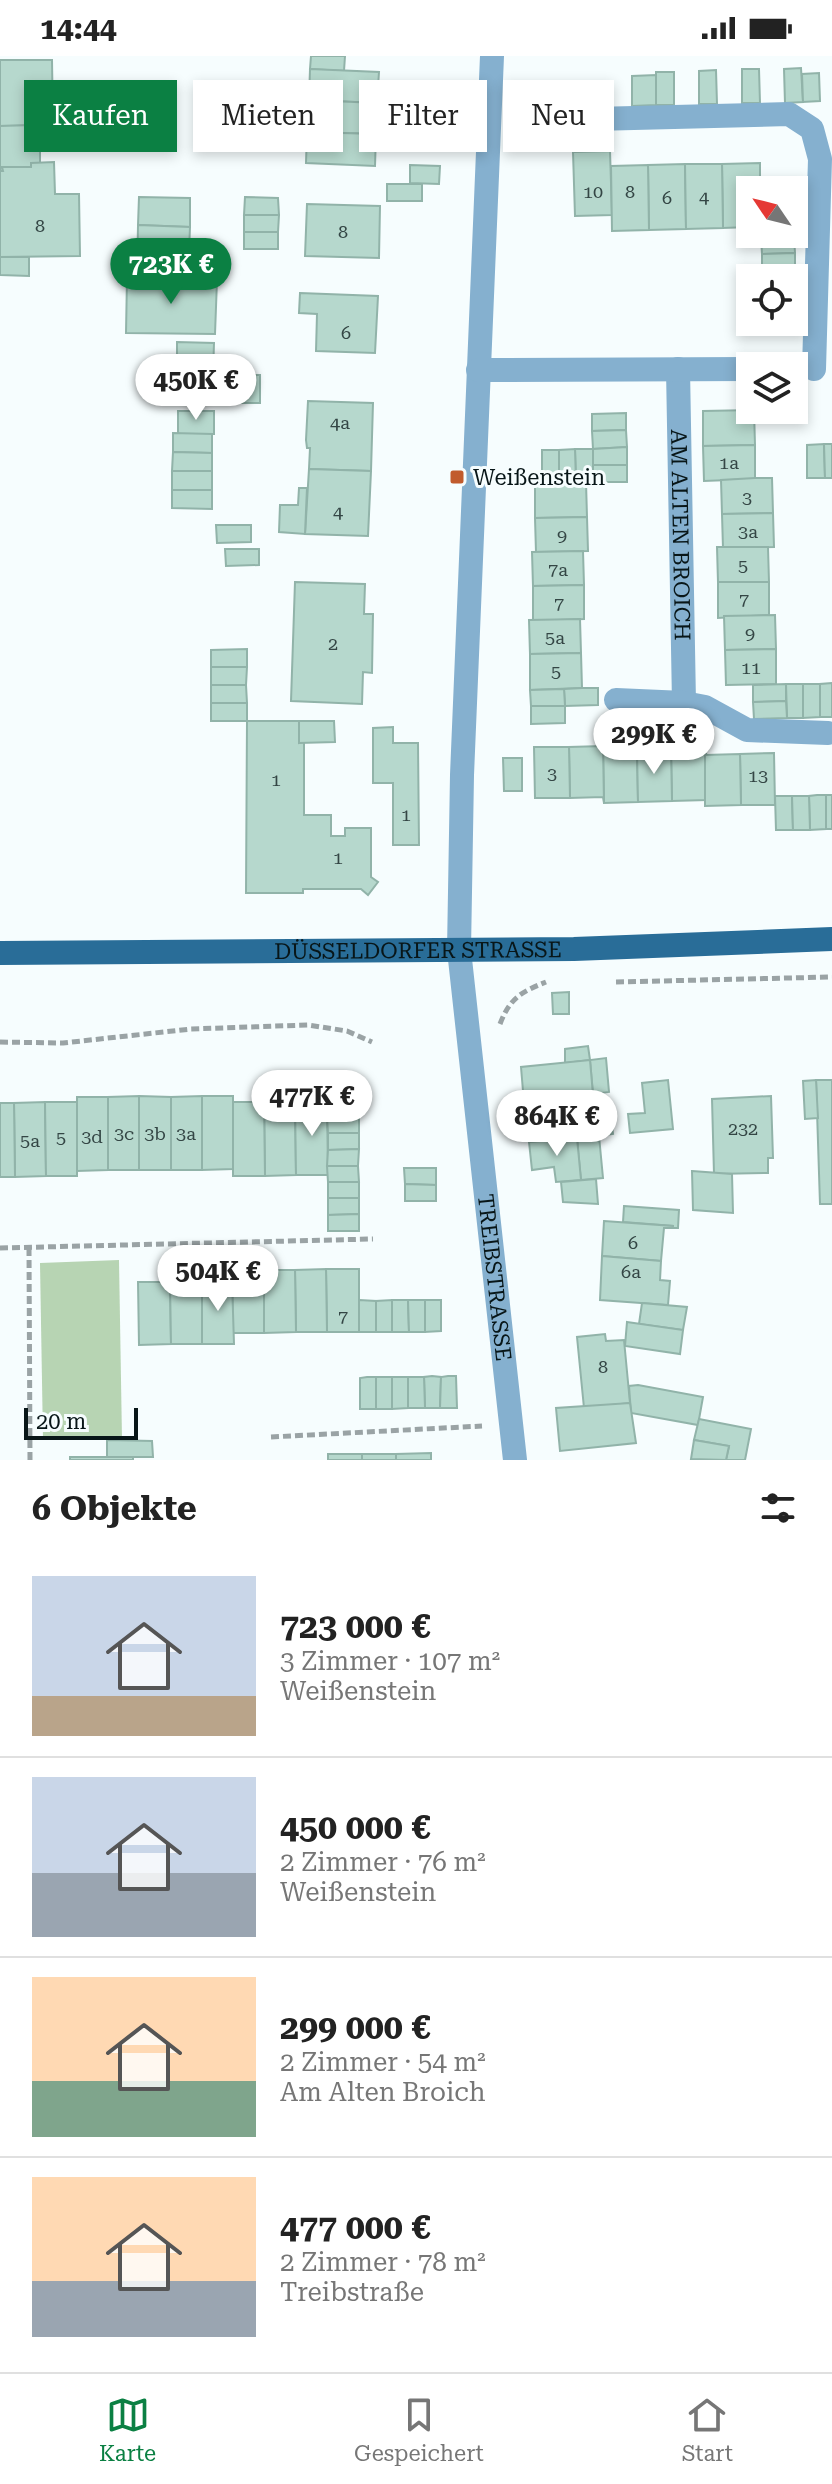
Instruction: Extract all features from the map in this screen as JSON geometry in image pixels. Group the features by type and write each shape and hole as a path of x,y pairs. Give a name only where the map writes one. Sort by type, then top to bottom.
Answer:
{"main road":[{"name":"DÜSSELDORFER STRASSE","path":"1,953 574,949 832,939"}],"street":[{"path":"459,950 462,775 492,56"},
{"path":"614,118 789,114 812,129 820,159 813,369"},
{"name":"AM ALTEN BROICH","path":"678,369 684,703"},
{"path":"478,370 736,369"},
{"path":"616,700 705,707 747,730 828,733"},
{"name":"TREIBSTRASSE","path":"459,950 515,1460"}],"path":[{"path":"610,982 832,977"},
{"path":"499,1028 504,1014 520,992 551,980"},
{"path":"0,1042 63,1043 191,1029 308,1025 347,1031 372,1042"},
{"path":"0,1248 373,1239"},
{"path":"29,1248 30,1460"},
{"path":"271,1437 512,1425"}],"green space":[{"path":"119,1260 122,1439 43,1440 40,1263"}],"building":[{"path":"311,56 345,56 344,71 310,69"},
{"path":"0,60 52,60 52,80 24,80 24,126 0,126"},
{"path":"801,68 803,102 785,103 784,69"},
{"path":"310,69 379,72 378,80 359,80 359,102 343,102 343,80 310,80"},
{"path":"742,69 759,69 760,103 742,103"},
{"path":"716,70 717,104 699,104 699,71"},
{"path":"656,72 674,72 674,105 656,105"},
{"path":"819,73 820,101 803,102 802,74"},
{"path":"656,75 656,105 632,106 632,76"},
{"path":"343,102 359,102 359,134 343,133"},
{"path":"24,125 24,152 40,152 40,163 31,163 31,167 2,167 3,171 0,171 0,126"},
{"path":"343,133 359,134 359,152 375,152 375,166 306,163 306,152 343,152"},
{"path":"573,152 610,152 612,215 575,216"},
{"path":"54,162 55,194 79,194 80,256 0,257 2,167 31,167 31,163"},
{"path":"760,163 760,176 736,176 736,228 723,228 722,164"},
{"path":"685,164 686,229 649,230 648,165"},
{"path":"685,164 722,164 723,228 686,229"},
{"path":"410,165 440,166 439,184 410,183"},
{"path":"648,165 649,230 612,231 611,166"},
{"path":"387,184 422,184 422,201 387,201"},
{"path":"139,197 190,198 190,227 138,225"},
{"path":"245,197 278,198 279,215 244,215"},
{"path":"307,204 380,206 379,258 305,256"},
{"path":"244,215 279,215 278,232 244,232"},
{"path":"138,225 190,227 189,252 217,253 217,280 137,279"},
{"path":"244,232 278,232 278,249 244,249"},
{"path":"762,248 795,248 795,253 762,254"},
{"path":"795,253 795,264 762,264 762,254"},
{"path":"0,257 29,257 29,276 0,275"},
{"path":"127,278 217,280 215,334 126,333"},
{"path":"300,293 378,296 375,353 316,351 317,314 299,313"},
{"path":"177,342 214,343 213,375 177,374"},
{"path":"226,375 260,375 260,403 226,403"},
{"path":"308,401 373,403 371,471 309,469 310,448 307,448 306,440"},
{"path":"736,410 736,424 754,424 755,445 703,446 703,411"},
{"path":"178,411 214,411 214,434 178,434"},
{"path":"626,413 626,430 592,431 592,414"},
{"path":"626,430 627,447 593,449 592,431"},
{"path":"173,433 212,434 212,453 173,452"},
{"path":"824,444 825,478 807,478 807,445"},
{"path":"824,444 832,444 832,478 825,478"},
{"path":"755,445 755,479 704,481 703,446"},
{"path":"627,447 627,465 593,465 593,449"},
{"path":"575,449 593,449 593,482 576,483"},
{"path":"575,449 576,483 559,483 559,450"},
{"path":"542,450 559,450 559,483 542,484"},
{"path":"173,452 212,453 212,471 172,471"},
{"path":"593,465 627,465 627,482 593,482"},
{"path":"309,469 371,471 368,536 305,534"},
{"path":"172,471 212,471 212,490 172,490"},
{"path":"772,478 773,513 722,514 721,480"},
{"path":"586,482 587,517 535,518 535,484"},
{"path":"299,488 307,488 305,534 279,532 280,505 298,505"},
{"path":"172,490 212,490 212,509 172,508"},
{"path":"773,513 774,547 723,548 722,514"},
{"path":"587,517 588,551 536,552 535,518"},
{"path":"216,525 251,525 251,542 217,543"},
{"path":"717,547 768,547 769,582 718,582"},
{"path":"225,549 259,549 259,565 226,566"},
{"path":"583,551 584,585 533,586 532,552"},
{"path":"295,582 365,584 364,614 373,614 372,673 363,672 362,704 291,701"},
{"path":"718,582 769,582 769,615 718,618"},
{"path":"584,585 584,619 533,621 533,586"},
{"path":"775,615 776,649 725,650 724,616"},
{"path":"580,619 581,653 530,654 529,620"},
{"path":"247,649 247,667 211,667 211,650"},
{"path":"776,649 776,684 726,685 725,650"},
{"path":"581,653 582,688 530,690 530,654"},
{"path":"211,667 247,667 246,685 211,685"},
{"path":"832,683 832,717 820,717 820,684"},
{"path":"786,684 786,701 753,702 753,685"},
{"path":"786,684 803,684 803,718 787,718"},
{"path":"803,684 820,684 820,717 803,718"},
{"path":"211,685 246,685 247,703 211,703"},
{"path":"598,688 598,705 565,706 564,689"},
{"path":"564,689 565,706 531,706 530,690"},
{"path":"786,701 787,718 754,719 753,702"},
{"path":"211,703 247,703 247,721 211,721"},
{"path":"531,706 565,706 565,723 531,724"},
{"path":"247,721 299,721 299,743 304,742 304,815 331,815 331,836 345,836 345,828 371,828 371,877 378,882 368,895 361,889 246,893"},
{"path":"299,721 334,721 335,742 299,743"},
{"path":"393,727 393,743 418,743 419,845 393,845 393,783 373,783 373,728"},
{"path":"603,746 605,751 637,751 638,802 604,803"},
{"path":"603,746 604,803 603,797 570,798 569,747"},
{"path":"534,747 569,747 570,798 535,798"},
{"path":"706,749 707,800 672,801 671,750"},
{"path":"671,750 672,801 638,802 637,751"},
{"path":"774,753 775,805 741,805 740,754"},
{"path":"740,754 741,805 705,806 705,755"},
{"path":"503,758 522,758 522,791 504,791"},
{"path":"826,795 826,829 810,830 809,796"},
{"path":"826,795 832,795 832,829 826,829"},
{"path":"775,796 792,796 793,830 776,830"},
{"path":"792,796 809,796 810,830 793,830"},
{"path":"569,992 569,1014 553,1014 552,993"},
{"path":"588,1046 590,1060 565,1063 565,1049"},
{"path":"606,1058 609,1092 593,1094 590,1060"},
{"path":"590,1060 593,1095 524,1103 521,1067"},
{"path":"668,1080 673,1129 630,1133 628,1114 645,1113 642,1083"},
{"path":"816,1080 832,1080 832,1204 820,1204"},
{"path":"816,1080 818,1118 805,1119 803,1081"},
{"path":"327,1084 358,1084 358,1100 327,1101"},
{"path":"139,1096 139,1170 108,1170 108,1097"},
{"path":"139,1096 171,1097 171,1170 139,1170"},
{"path":"202,1096 202,1170 171,1170 171,1097"},
{"path":"202,1096 233,1096 233,1169 202,1170"},
{"path":"771,1096 773,1158 768,1158 768,1173 714,1174 712,1099"},
{"path":"77,1097 108,1097 108,1170 77,1171"},
{"path":"573,1098 577,1138 529,1142 524,1103"},
{"path":"358,1100 359,1117 327,1117 327,1101"},
{"path":"295,1101 296,1175 265,1176 264,1102"},
{"path":"295,1101 327,1101 328,1175 296,1175"},
{"path":"45,1102 46,1176 15,1177 14,1103"},
{"path":"45,1102 77,1102 77,1176 46,1176"},
{"path":"233,1102 264,1102 265,1176 233,1176"},
{"path":"0,1103 14,1103 15,1177 0,1177"},
{"path":"327,1117 359,1117 359,1133 328,1133"},
{"path":"611,1117 613,1134 590,1137 588,1119"},
{"path":"328,1133 359,1133 359,1149 328,1150"},
{"path":"599,1136 603,1178 581,1180 577,1138"},
{"path":"577,1138 581,1180 556,1182 554,1167 532,1170 529,1142"},
{"path":"359,1149 358,1166 327,1166 328,1150"},
{"path":"327,1166 358,1166 359,1182 328,1182"},
{"path":"404,1168 436,1168 436,1185 405,1184"},
{"path":"692,1171 732,1174 733,1213 693,1210"},
{"path":"596,1179 598,1204 563,1202 561,1182"},
{"path":"328,1182 359,1182 359,1198 328,1198"},
{"path":"405,1184 436,1185 436,1201 405,1201"},
{"path":"328,1198 359,1198 359,1214 328,1215"},
{"path":"624,1206 679,1210 678,1228 623,1222"},
{"path":"359,1214 359,1231 328,1231 328,1215"},
{"path":"604,1221 673,1226 664,1228 661,1261 602,1256"},
{"path":"602,1256 661,1261 660,1280 670,1281 668,1305 600,1300"},
{"path":"326,1269 359,1269 359,1332 327,1332"},
{"path":"326,1269 327,1332 296,1332 295,1270"},
{"path":"232,1270 264,1270 264,1333 233,1333"},
{"path":"264,1270 295,1270 296,1332 264,1333"},
{"path":"232,1281 234,1344 202,1344 202,1282"},
{"path":"138,1282 170,1282 171,1344 139,1345"},
{"path":"170,1282 202,1282 202,1344 171,1344"},
{"path":"359,1300 376,1301 376,1332 359,1332"},
{"path":"392,1300 408,1300 409,1332 392,1332"},
{"path":"392,1300 392,1332 376,1332 376,1301"},
{"path":"408,1300 425,1300 425,1332 409,1332"},
{"path":"425,1300 441,1300 441,1331 425,1332"},
{"path":"642,1303 687,1307 683,1330 639,1324"},
{"path":"627,1322 683,1330 680,1354 625,1346"},
{"path":"605,1334 606,1341 624,1340 630,1403 584,1408 577,1337"},
{"path":"456,1376 457,1408 440,1408 441,1377"},
{"path":"376,1377 376,1409 360,1409 360,1378"},
{"path":"376,1377 392,1377 392,1409 376,1409"},
{"path":"392,1377 408,1377 408,1408 392,1409"},
{"path":"408,1377 424,1377 425,1408 408,1408"},
{"path":"424,1377 441,1377 440,1408 425,1408"},
{"path":"629,1386 703,1397 698,1425 631,1413"},
{"path":"630,1403 636,1443 560,1451 556,1408"},
{"path":"699,1419 751,1429 745,1460 726,1460 729,1446 694,1440"},
{"path":"107,1440 152,1441 153,1457 107,1457"},
{"path":"694,1440 729,1446 726,1460 691,1459"},
{"path":"431,1453 431,1460 396,1460 396,1454"},
{"path":"328,1454 362,1454 362,1460 328,1460"},
{"path":"362,1454 396,1454 396,1460 362,1460"},
{"path":"70,1457 133,1457 133,1460 70,1460"}],"place":[{"name":"Weißenstein","path":"457,477"}]}
